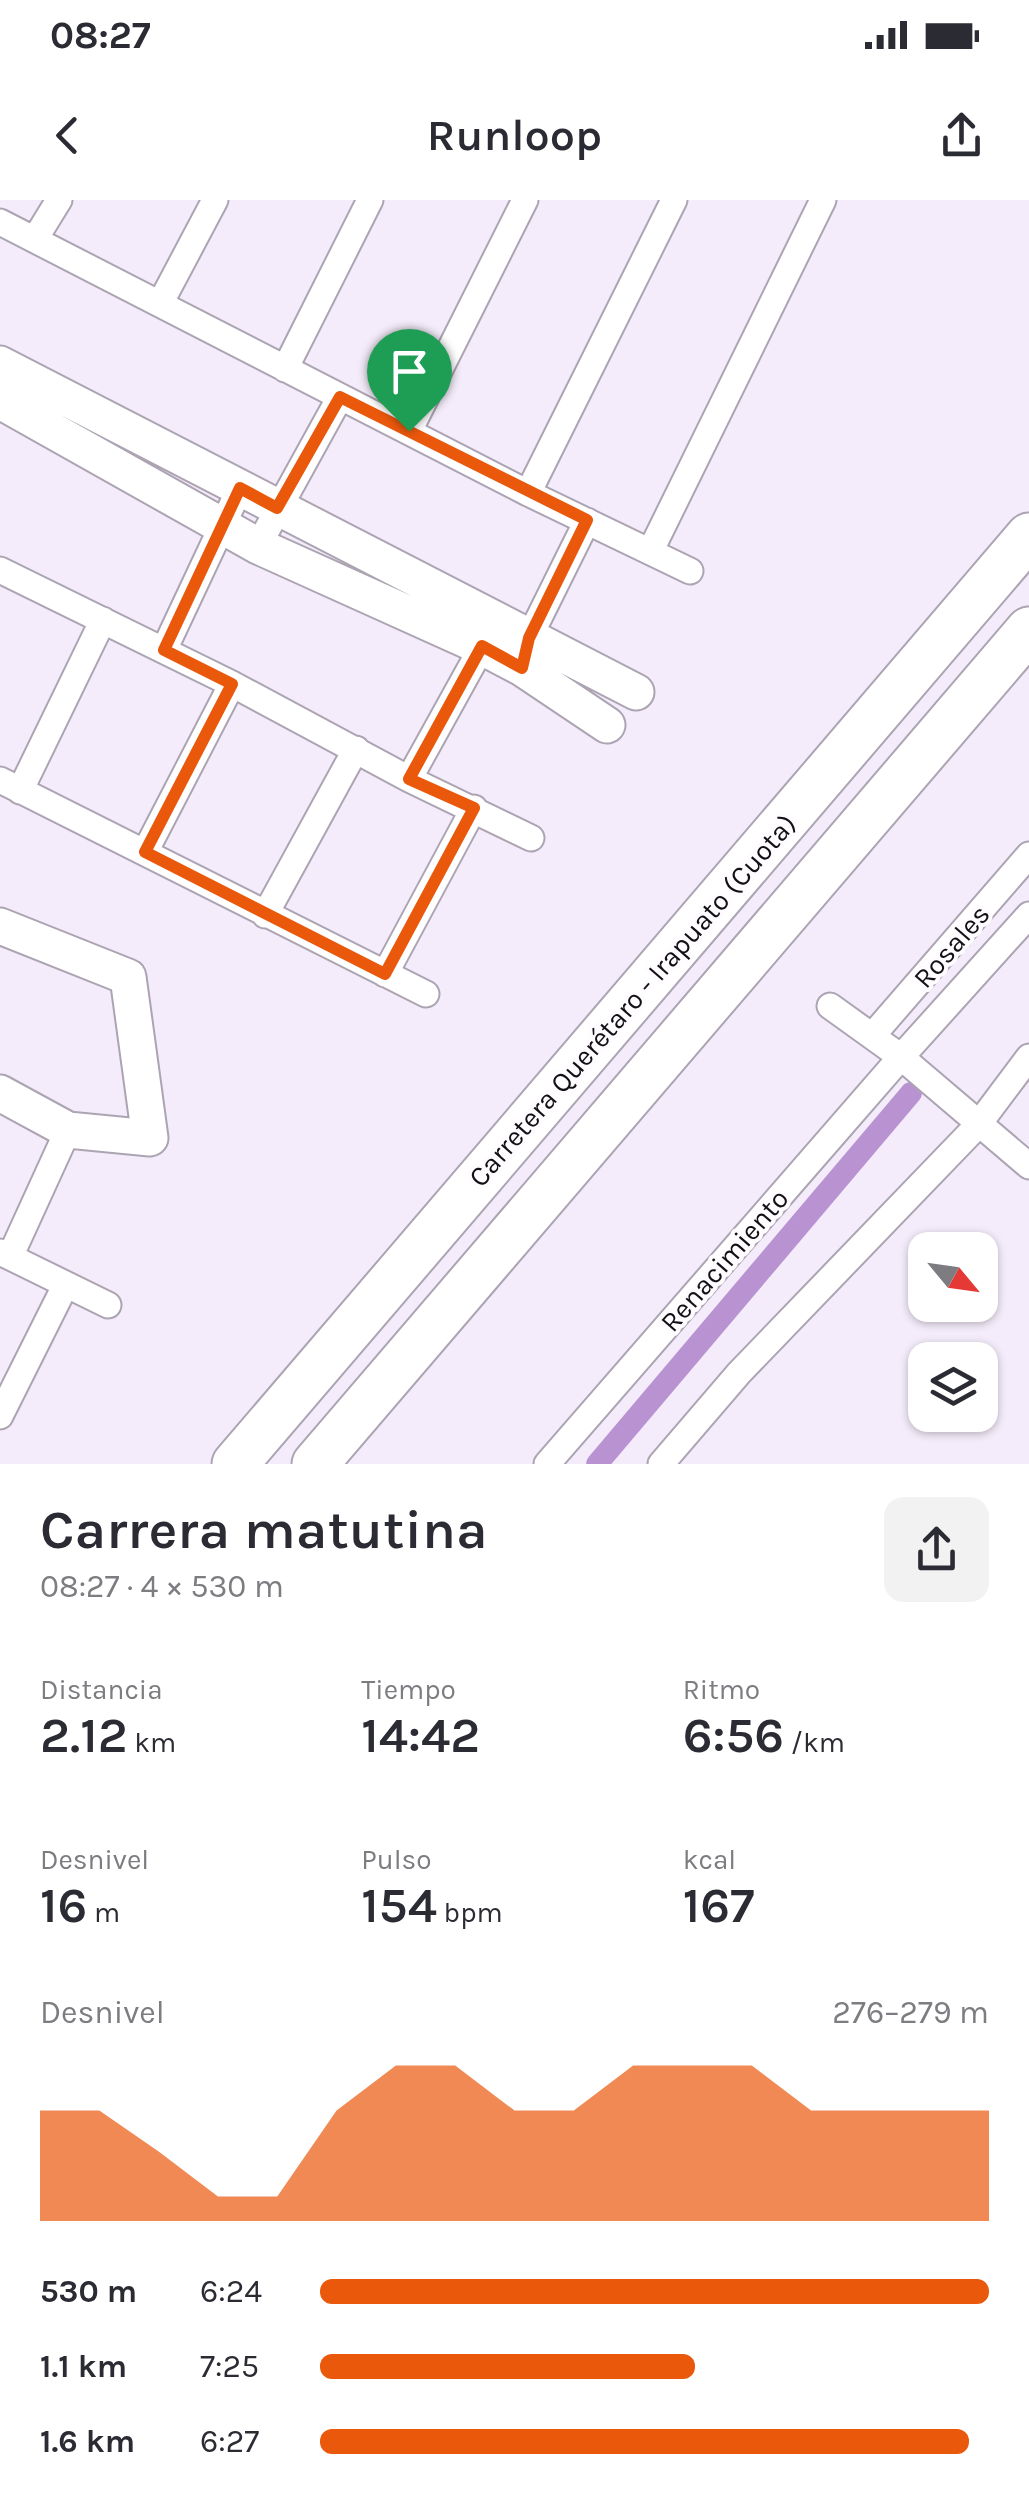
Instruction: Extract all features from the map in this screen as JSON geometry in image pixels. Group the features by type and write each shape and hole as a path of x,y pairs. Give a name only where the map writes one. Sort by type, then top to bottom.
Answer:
{"highway":[{"name":"Carretera Querétaro - Irapuato (Cuota)","path":"235,1464 1029,536"},
{"path":"314,1464 1029,630"}],"street":[{"path":"36,239 59,200"},
{"path":"161,302 215,200"},
{"path":"285,369 370,200"},
{"path":"409,431 526,200"},
{"path":"528,493 674,200"},
{"path":"651,550 823,200"},
{"path":"0,222 528,493 690,571"},
{"path":"0,364 277,508 483,631 526,653 636,692"},
{"path":"258,546 340,397"},
{"path":"0,402 258,546 483,631"},
{"path":"164,650 240,488"},
{"path":"526,653 587,520"},
{"path":"0,570 531,838"},
{"path":"103,620 10,785 426,994"},
{"path":"409,779 483,631"},
{"path":"526,653 607,725"},
{"path":"145,852 232,684"},
{"path":"265,915 356,749"},
{"path":"385,974 474,808"},
{"name":"Rosales","path":"872,1036 1029,855"},
{"name":"Renacimiento","path":"547,1464 1029,915"},
{"path":"0,926 128,978 150,1138 68,1130 0,1093"},
{"path":"830,1006 901,1057 1029,1166"},
{"path":"661,1464 739,1373 978,1125 1029,1057"},
{"path":"68,1130 5,1255 108,1305"},
{"path":"0,1416 65,1286"}],"waterway":[{"path":"597,1464 911,1093"}],"route":[{"path":"340,397 409,431 587,520 529,638 522,668 482,646 409,779 474,808 385,974 145,852 232,684 164,650 240,488 277,508 340,397"}]}
